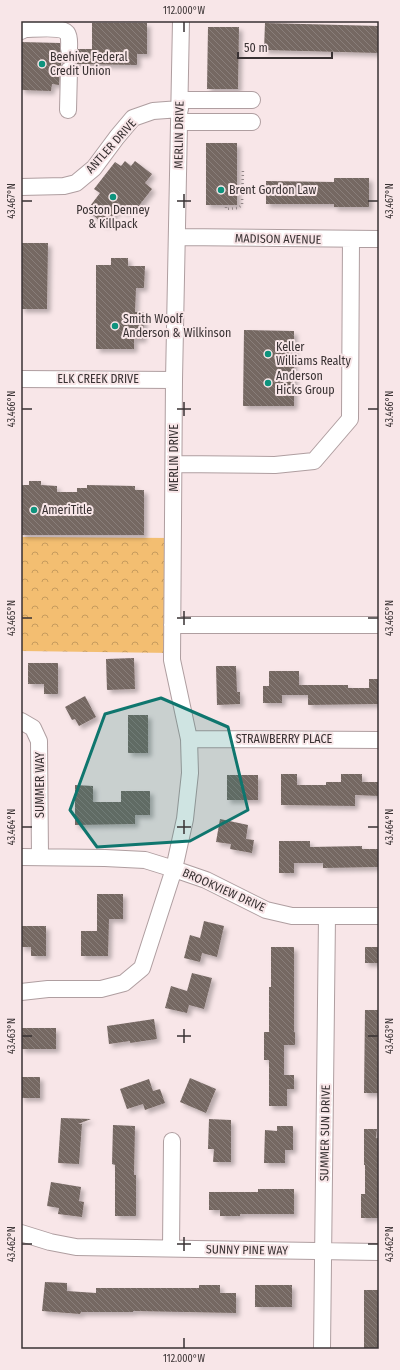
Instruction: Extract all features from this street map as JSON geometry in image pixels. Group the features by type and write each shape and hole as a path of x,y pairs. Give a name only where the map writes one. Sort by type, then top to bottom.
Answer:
{"street":[{"name":"MERLIN DRIVE","path":"21,992 48,989 102,989 124,983 142,968 174,869 185,819 190,773 189,739 172,660 174,380 178,238 181,21"},
{"path":"21,31 26,28 61,29 67,33 69,39 69,49"},
{"path":"68,110 69,70"},
{"path":"180,110 252,100"},
{"path":"180,110 252,122"},
{"name":"ANTLER DRIVE","path":"21,187 64,186 76,183 94,168 133,118 153,111 180,110"},
{"name":"MADISON AVENUE","path":"178,238 379,239"},
{"path":"174,464 275,465 314,461 350,419 351,239"},
{"name":"ELK CREEK DRIVE","path":"21,378 174,380"},
{"path":"172,625 379,625"},
{"name":"SUMMER WAY","path":"21,721 33,728 39,740 40,857"},
{"name":"STRAWBERRY PLACE","path":"189,739 379,740"},
{"name":"BROOKVIEW DRIVE","path":"21,857 145,860 206,880 266,910 292,916 379,916"},
{"name":"SUMMER SUN DRIVE","path":"322,1349 327,916"},
{"path":"171,1248 172,1141"},
{"name":"SUNNY PINE WAY","path":"21,1233 76,1247 379,1252"}],"path":[{"path":"226,207 226,209 238,208 242,205 243,168"}],"highlighted area":[{"path":"161,698 228,727 248,810 190,841 97,847 70,810 105,714"}],"green space":[{"path":"21,537 173,538 172,653 21,651"}],"building":[{"path":"92,23 147,23 147,54 137,54 137,65 76,64 70,61 65,62 61,65 59,85 52,84 51,91 21,90 21,42 60,43 61,54 68,58 73,57 77,54 78,49 92,49"},
{"path":"265,23 379,26 379,53 264,50"},
{"path":"208,27 239,27 238,89 207,89"},
{"path":"206,143 237,143 237,205 206,205"},
{"path":"125,161 131,166 135,161 152,174 145,183 152,189 134,212 130,208 126,213 119,208 105,225 87,210 100,193 94,189 115,162 121,166"},
{"path":"334,178 369,178 369,207 334,207 334,204 266,204 266,181 334,182"},
{"path":"21,243 48,243 47,309 21,309"},
{"path":"111,258 128,258 128,266 145,266 144,288 136,288 135,312 144,312 143,339 134,339 134,349 96,349 96,265 111,265"},
{"path":"244,330 294,331 294,406 243,406"},
{"path":"29,481 41,481 41,485 57,486 57,492 77,492 77,488 87,488 87,485 135,486 135,490 144,490 144,535 21,535 21,485 29,485"},
{"path":"134,658 135,689 107,690 106,659"},
{"path":"28,663 58,663 58,694 44,694 44,684 28,684"},
{"path":"216,666 236,666 237,692 240,692 240,704 217,705"},
{"path":"269,671 299,671 299,685 348,685 348,688 369,688 369,679 379,679 379,704 308,705 308,695 282,695 282,703 263,703 263,686 269,686"},
{"path":"85,696 96,717 79,726 75,719 72,720 65,707"},
{"path":"128,715 148,715 148,753 128,753"},
{"path":"281,774 297,774 297,785 326,785 326,782 341,782 341,774 362,774 362,782 379,782 379,796 355,795 355,806 281,805"},
{"path":"227,775 258,775 258,800 227,800"},
{"path":"75,785 93,786 93,802 121,802 121,791 150,791 150,815 135,815 135,824 75,825"},
{"path":"220,819 248,825 246,839 254,840 252,853 230,849 231,844 216,842"},
{"path":"279,841 310,841 310,847 362,846 362,849 379,849 379,867 323,868 323,863 294,863 294,873 279,873"},
{"path":"97,894 123,894 123,919 109,919 108,956 81,956 81,931 97,931"},
{"path":"204,921 224,926 217,957 202,953 200,962 184,958 190,935 200,938"},
{"path":"21,926 46,926 46,956 31,956 31,947 21,947"},
{"path":"271,947 294,947 295,1045 284,1045 284,1075 294,1075 294,1089 287,1089 287,1106 269,1106 269,1060 264,1060 264,1032 269,1032"},
{"path":"365,947 379,947 379,963 365,963"},
{"path":"192,973 212,978 204,1009 189,1005 187,1013 165,1008 171,986 187,991"},
{"path":"365,1010 379,1010 379,1093 364,1093"},
{"path":"154,1019 157,1039 109,1044 107,1026"},
{"path":"21,1028 56,1028 56,1049 21,1049"},
{"path":"21,1077 40,1077 40,1098 21,1098"},
{"path":"190,1078 216,1089 206,1113 180,1102"},
{"path":"149,1079 153,1091 160,1089 165,1103 145,1110 143,1104 127,1109 120,1089"},
{"path":"61,1118 91,1119 78,1124 82,1124 79,1164 58,1163"},
{"path":"209,1119 231,1120 231,1162 213,1162 214,1149 208,1149"},
{"path":"113,1125 135,1126 134,1175 136,1175 136,1216 115,1216 115,1165 112,1164"},
{"path":"277,1126 293,1126 293,1150 285,1150 285,1163 264,1163 265,1130 277,1131"},
{"path":"364,1129 377,1129 376,1138 379,1138 379,1218 361,1218 361,1194 365,1194"},
{"path":"51,1182 81,1187 79,1201 84,1202 82,1217 58,1214 59,1208 47,1206"},
{"path":"258,1189 294,1189 294,1214 240,1214 240,1216 220,1216 220,1210 209,1210 209,1192 258,1192"},
{"path":"45,1282 67,1283 67,1291 96,1293 96,1288 199,1288 199,1285 220,1285 220,1293 236,1293 236,1313 133,1311 81,1312 80,1314 42,1311"},
{"path":"255,1285 292,1285 292,1307 255,1307"},
{"path":"364,1290 379,1290 379,1349 364,1349"}],"tunnel":[{"path":"69,49 69,70"}],"place":[{"name":"Beehive Federal Credit Union","path":"42,64"},
{"name":"Brent Gordon Law","path":"221,190"},
{"name":"Poston Denney & Killpack","path":"113,197"},
{"name":"Smith Woolf Anderson & Wilkinson","path":"115,326"},
{"name":"Keller Williams Realty","path":"268,354"},
{"name":"Anderson Hicks Group","path":"268,383"},
{"name":"AmeriTitle","path":"34,510"}]}
